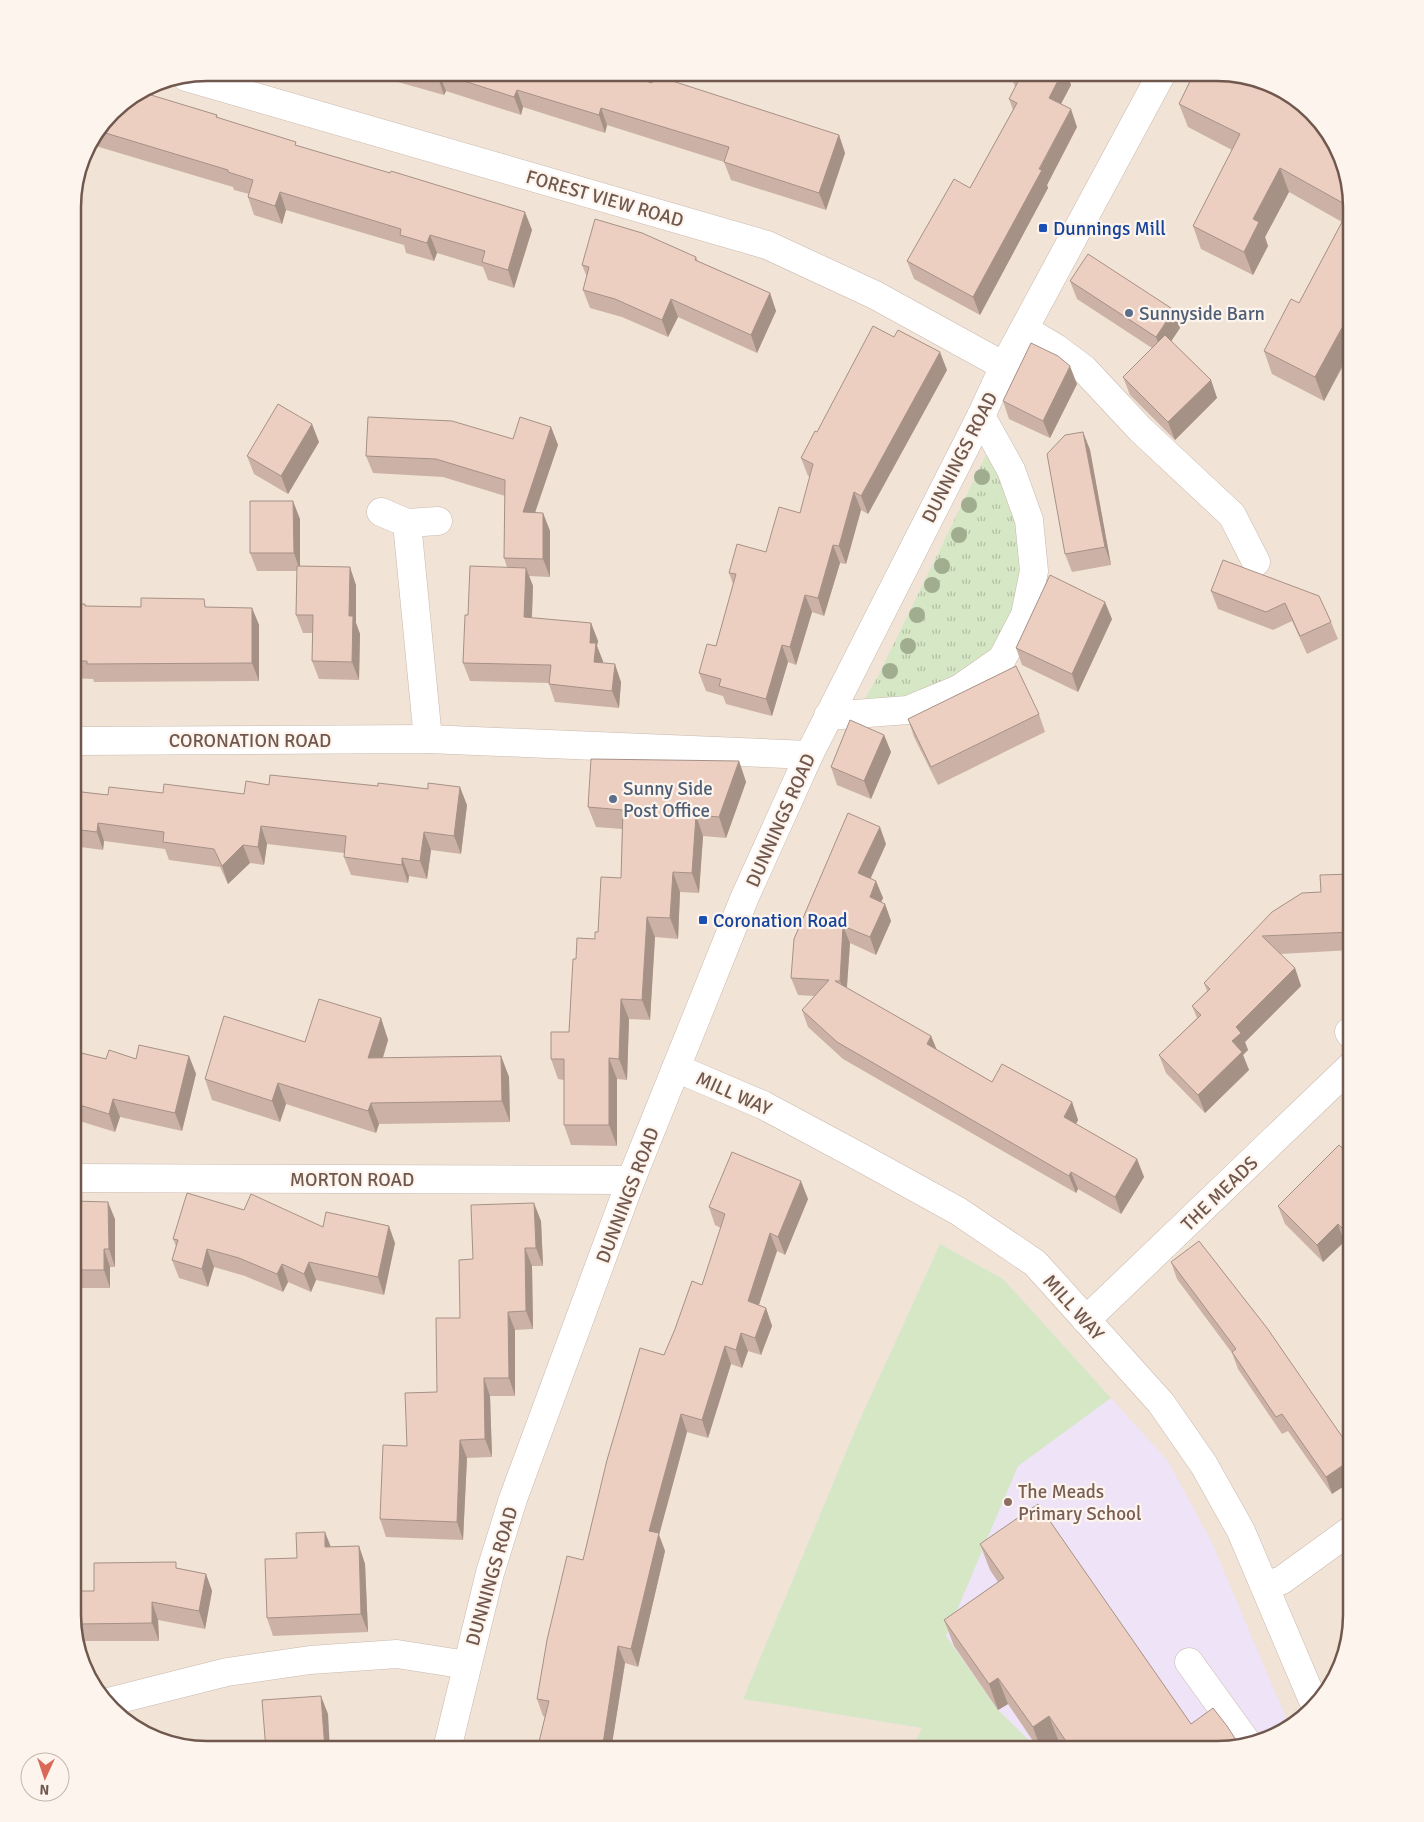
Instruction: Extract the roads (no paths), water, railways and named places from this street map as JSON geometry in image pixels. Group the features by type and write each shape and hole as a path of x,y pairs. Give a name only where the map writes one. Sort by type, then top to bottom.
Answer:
{"street":[{"name":"FOREST VIEW ROAD","path":"201,81 766,245 875,295 1004,366"},
{"name":"DUNNINGS ROAD","path":"449,1741 490,1572 513,1498 631,1180 744,899 809,754 981,416 1004,366 1157,82"},
{"path":"1024,329 1056,348 1084,368 1140,429 1232,515 1256,562"},
{"path":"828,716 908,710 959,689 1002,659 1025,615 1034,570 1029,520 1011,470 981,416"},
{"path":"380,512 407,522 438,521"},
{"path":"407,522 428,739"},
{"name":"CORONATION ROAD","path":"82,741 428,739 809,754"},
{"name":"MILL WAY","path":"676,1068 763,1105 958,1211 1035,1263 1162,1402 1204,1465 1241,1531 1312,1697"},
{"name":"THE MEADS","path":"1086,1320 1343,1075"},
{"name":"MORTON ROAD","path":"81,1178 631,1180"},
{"path":"1265,1586 1282,1580 1343,1536"},
{"path":"115,1700 227,1672 310,1660 397,1654 467,1665"},
{"path":"1189,1662 1243,1737"}],"place":[{"name":"Dunnings Mill","path":"1043,228"},
{"name":"Sunnyside Barn","path":"1129,313"},
{"name":"Sunny Side Post Office","path":"613,799"},
{"name":"Coronation Road","path":"703,920"},
{"name":"The Meads Primary School","path":"1008,1502"}]}
